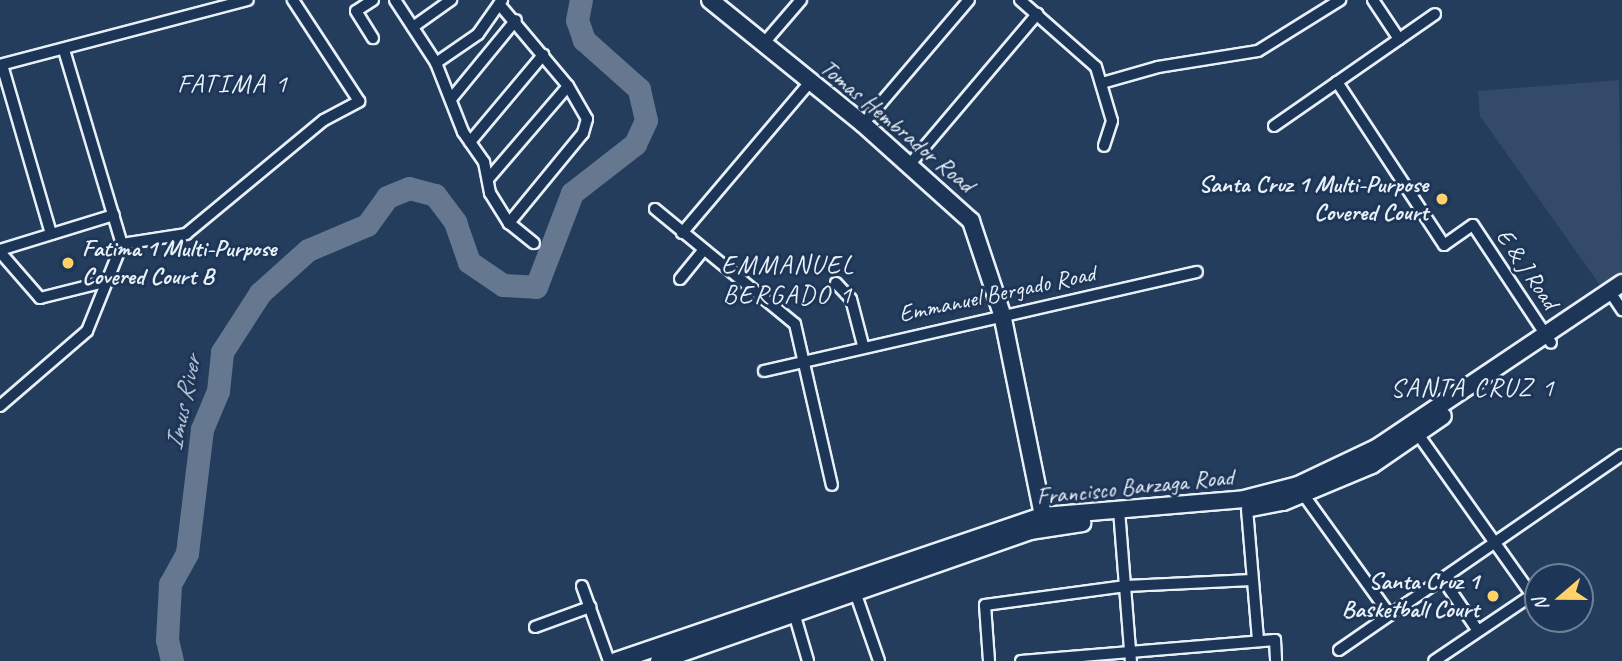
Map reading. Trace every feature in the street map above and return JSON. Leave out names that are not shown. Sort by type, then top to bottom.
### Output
[{"type":"street","points":[[51,234],[1,65],[248,0]]},
{"type":"street","points":[[122,244],[186,234],[324,120],[359,100],[293,0]]},
{"type":"street","points":[[373,0],[356,11],[373,38]]},
{"type":"street","points":[[395,0],[436,62],[470,142],[489,178],[490,193],[509,223],[534,243]]},
{"type":"street","points":[[412,27],[451,0]]},
{"type":"street","name":"Tomas Hembrador Road","points":[[710,0],[863,124],[971,221],[1002,314],[1044,521]]},
{"type":"street","points":[[764,43],[801,0]]},
{"type":"street","points":[[863,124],[969,0]]},
{"type":"street","points":[[1020,0],[1096,66],[1112,121],[1104,146]]},
{"type":"street","points":[[1102,83],[1158,67],[1258,51],[1340,0]]},
{"type":"street","points":[[1373,0],[1399,40]]},
{"type":"street","points":[[436,62],[478,34],[500,2],[568,86],[587,119],[583,133],[509,223]]},
{"type":"street","points":[[910,164],[1037,14]]},
{"type":"street","points":[[1274,126],[1435,15]]},
{"type":"street","points":[[451,99],[516,20]]},
{"type":"street","points":[[0,407],[87,331],[112,280],[122,244],[64,50]]},
{"type":"street","points":[[470,142],[544,55]]},
{"type":"street","points":[[682,233],[811,81]]},
{"type":"street","name":"E & J Road","points":[[1337,82],[1444,245],[1473,225],[1548,339]]},
{"type":"street","points":[[489,178],[568,86]]},
{"type":"street","points":[[654,209],[795,324],[806,358],[832,485]]},
{"type":"street","points":[[112,280],[40,298],[0,251],[114,215]]},
{"type":"street","points":[[680,279],[703,251]]},
{"type":"street","name":"Emmanuel Bergado Road","points":[[764,371],[806,358],[1197,272]]},
{"type":"street","points":[[836,282],[851,299],[863,345]]},
{"type":"street","name":"Francisco Barzaga Road","points":[[668,655],[1044,521],[1247,509],[1303,495],[1372,465],[1415,430],[1548,339],[1618,296]]},
{"type":"street","points":[[1415,430],[1532,595],[1434,661]]},
{"type":"street","name":"Francisco Barzaga Road","points":[[1119,515],[1278,491],[1367,454],[1415,430]]},
{"type":"street","points":[[1339,650],[1622,455]]},
{"type":"street","points":[[1303,495],[1390,615]]},
{"type":"street","points":[[1247,509],[1258,641]]},
{"type":"street","points":[[1119,515],[1131,655]]},
{"type":"street","name":"Francisco Barzaga Road","points":[[616,661],[668,655],[855,592],[1044,521]]},
{"type":"street","points":[[1442,579],[1478,631]]},
{"type":"street","points":[[989,661],[985,605],[1126,586],[1252,580]]},
{"type":"street","points":[[582,586],[609,661]]},
{"type":"street","points":[[855,592],[879,661]]},
{"type":"street","points":[[535,627],[590,607]]},
{"type":"street","points":[[794,613],[808,661]]},
{"type":"street","points":[[1021,661],[1131,655],[1275,640],[1276,661]]},
{"type":"shaded area","points":[[1619,80],[1622,273],[1602,288],[1480,116],[1478,91]]},
{"type":"waterway","name":"Imus River","points":[[172,661],[167,640],[170,584],[187,553],[202,429],[218,391],[222,352],[260,293],[308,250],[367,225],[387,197],[409,188],[435,195],[455,222],[469,262],[503,285],[536,287],[572,193],[635,144],[646,120],[639,89],[584,40],[577,20],[581,0]]},
{"type":"place","name":"Santa Cruz 1 Multi-Purpose Covered Court","points":[[1442,199]]},
{"type":"place","name":"Fatima 1 Multi-Purpose Covered Court B","points":[[68,263]]},
{"type":"place","name":"Santa Cruz 1 Basketball Court","points":[[1493,596]]},
{"type":"district","name":"FATIMA 1","points":[[233,84]]},
{"type":"district","name":"EMMANUEL BERGADO 1","points":[[788,280]]},
{"type":"district","name":"SANTA CRUZ 1","points":[[1473,388]]}]
